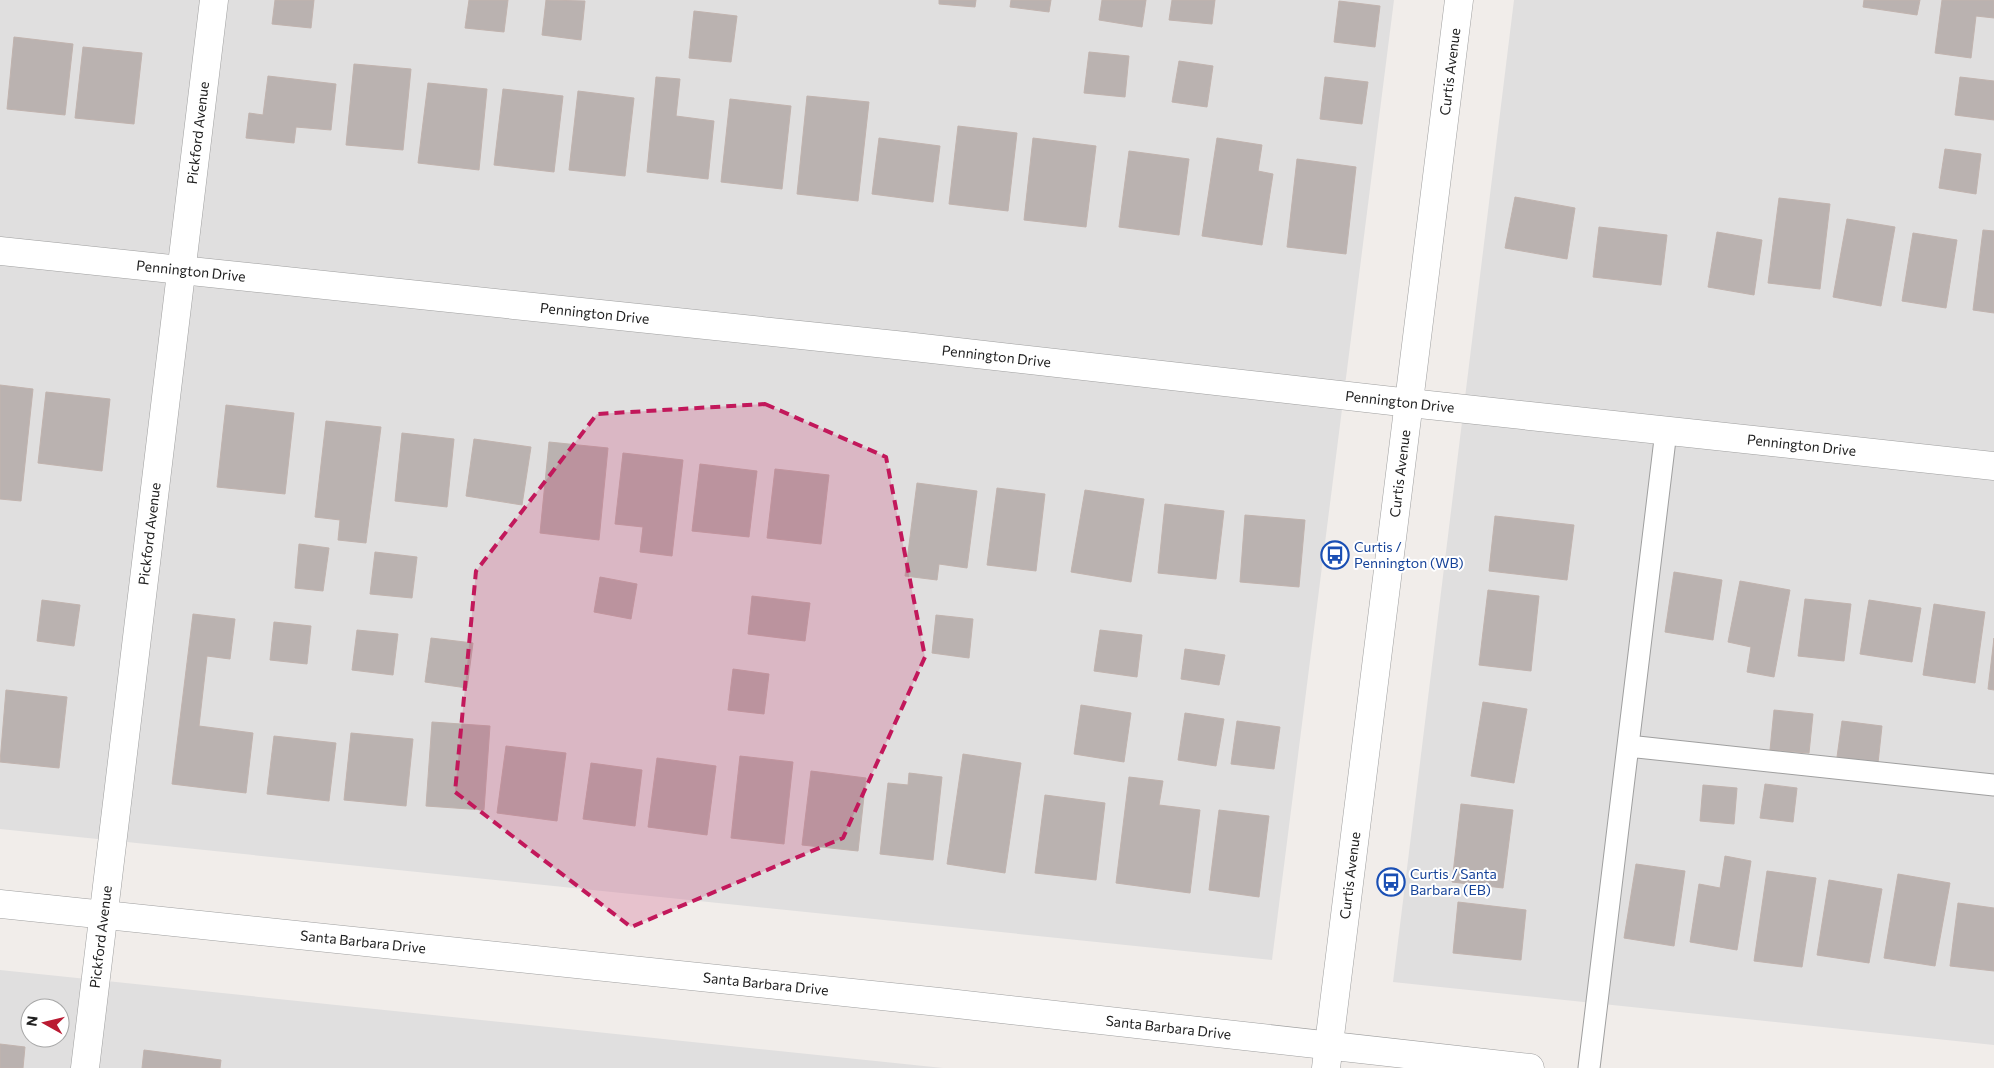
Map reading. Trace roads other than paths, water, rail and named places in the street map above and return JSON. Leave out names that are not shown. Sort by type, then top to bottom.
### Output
[{"type":"street","name":"Pickford Avenue","points":[[85,1068],[214,0]]},
{"type":"street","name":"Curtis Avenue","points":[[1328,1057],[1460,0]]},
{"type":"street","name":"Pennington Drive","points":[[0,251],[905,346],[1410,404],[1994,466]]},
{"type":"street","name":"Santa Barbara Drive","points":[[0,904],[929,1000],[1328,1057],[1530,1068]]},
{"type":"lane","points":[[1589,1068],[1666,431]]},
{"type":"lane","points":[[1628,746],[1994,785]]},
{"type":"place","name":"Curtis / Pennington (WB)","points":[[1335,555]]},
{"type":"place","name":"Curtis / Santa Barbara (EB)","points":[[1391,882]]}]
